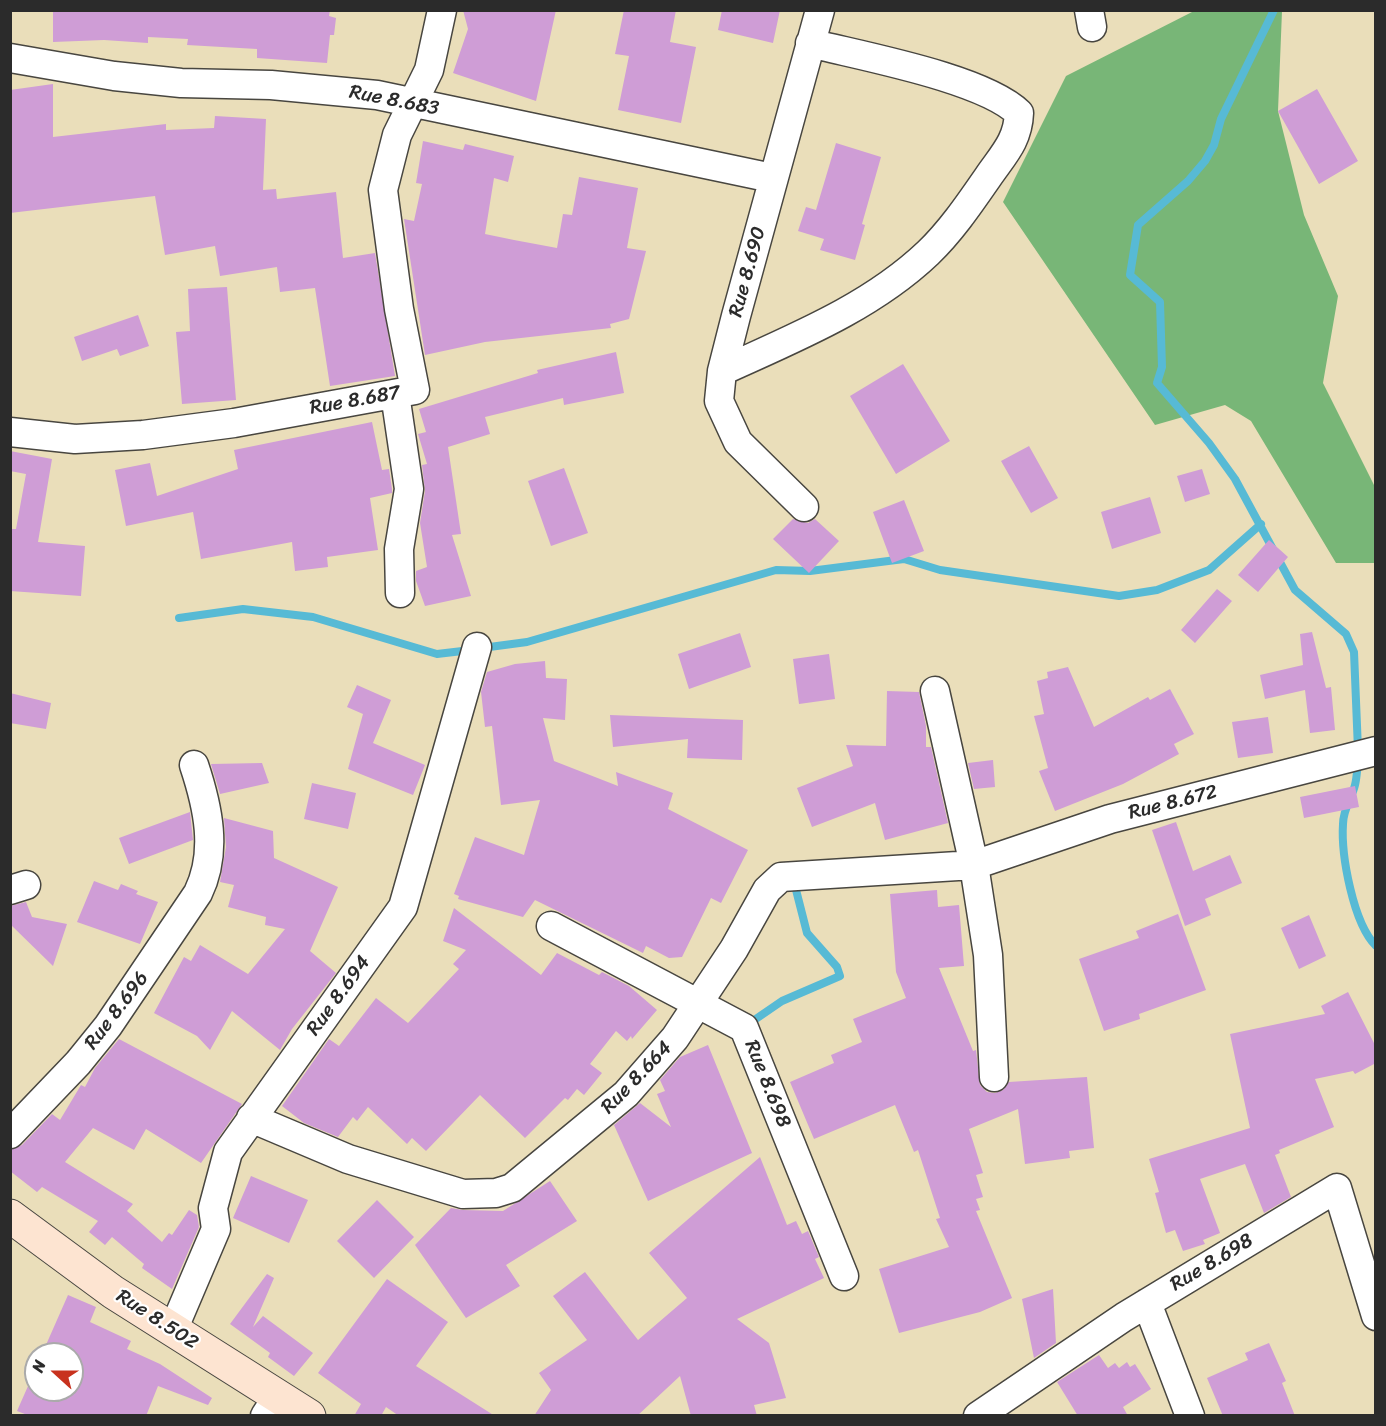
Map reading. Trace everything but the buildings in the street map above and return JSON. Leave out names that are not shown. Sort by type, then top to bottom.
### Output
[{"type":"main road","name":"Rue 8.502","points":[[10,1216],[113,1292],[172,1330],[272,1406],[309,1416]]},
{"type":"street","name":"Rue 8.687","points":[[10,432],[75,439],[143,435],[234,423],[415,390],[399,309],[383,190],[391,152],[429,70],[442,10]]},
{"type":"street","name":"Rue 8.690","points":[[804,507],[738,442],[719,401],[722,371],[772,177],[820,10]]},
{"type":"street","points":[[722,371],[820,326],[879,291],[928,252],[966,209],[1013,143],[1019,128],[1019,113],[994,95],[934,75],[810,43]]},
{"type":"street","name":"Rue 8.683","points":[[10,58],[114,76],[334,90],[377,95],[772,177]]},
{"type":"street","points":[[395,394],[409,489],[399,549],[400,593]]},
{"type":"street","name":"Rue 8.694","points":[[172,1330],[216,1229],[213,1208],[228,1152],[403,907],[477,647]]},
{"type":"street","points":[[935,691],[974,865],[988,955],[994,1077]]},
{"type":"street","name":"Rue 8.672","points":[[974,865],[1110,819],[1376,751]]},
{"type":"street","name":"Rue 8.696","points":[[10,1134],[78,1063],[108,1026],[177,928],[207,875],[209,827],[205,797],[194,765]]},
{"type":"street","name":"Rue 8.664","points":[[251,1118],[348,1159],[463,1194],[496,1192],[512,1188],[626,1094],[675,1038],[734,949],[766,890],[781,878],[974,865]]},
{"type":"street","name":"Rue 8.698","points":[[551,926],[744,1028],[844,1276]]},
{"type":"street","name":"Rue 8.698","points":[[978,1416],[1147,1303],[1337,1188],[1376,1316]]},
{"type":"street","points":[[1147,1303],[1190,1416]]},
{"type":"green space","points":[[1194,11],[1282,11],[1278,111],[1304,215],[1338,296],[1323,383],[1375,487],[1375,563],[1336,563],[1251,421],[1225,405],[1155,425],[1003,202],[1066,76]]},
{"type":"waterway","points":[[1274,10],[1221,119],[1214,145],[1205,161],[1188,181],[1138,225],[1130,275],[1160,302],[1162,367],[1157,383],[1209,443],[1235,479],[1295,590],[1346,634],[1354,652],[1358,750]]},
{"type":"waterway","points":[[482,648],[527,642],[776,570],[810,571],[904,559],[940,570],[1119,596],[1157,590],[1209,570],[1261,524]]},
{"type":"waterway","points":[[179,618],[243,609],[313,617],[437,654],[471,650]]},
{"type":"waterway","points":[[1358,762],[1355,785],[1343,819],[1344,853],[1355,905],[1361,922],[1376,946]]},
{"type":"waterway","points":[[747,1025],[782,1001],[840,976],[837,967],[807,933],[794,882]]}]
